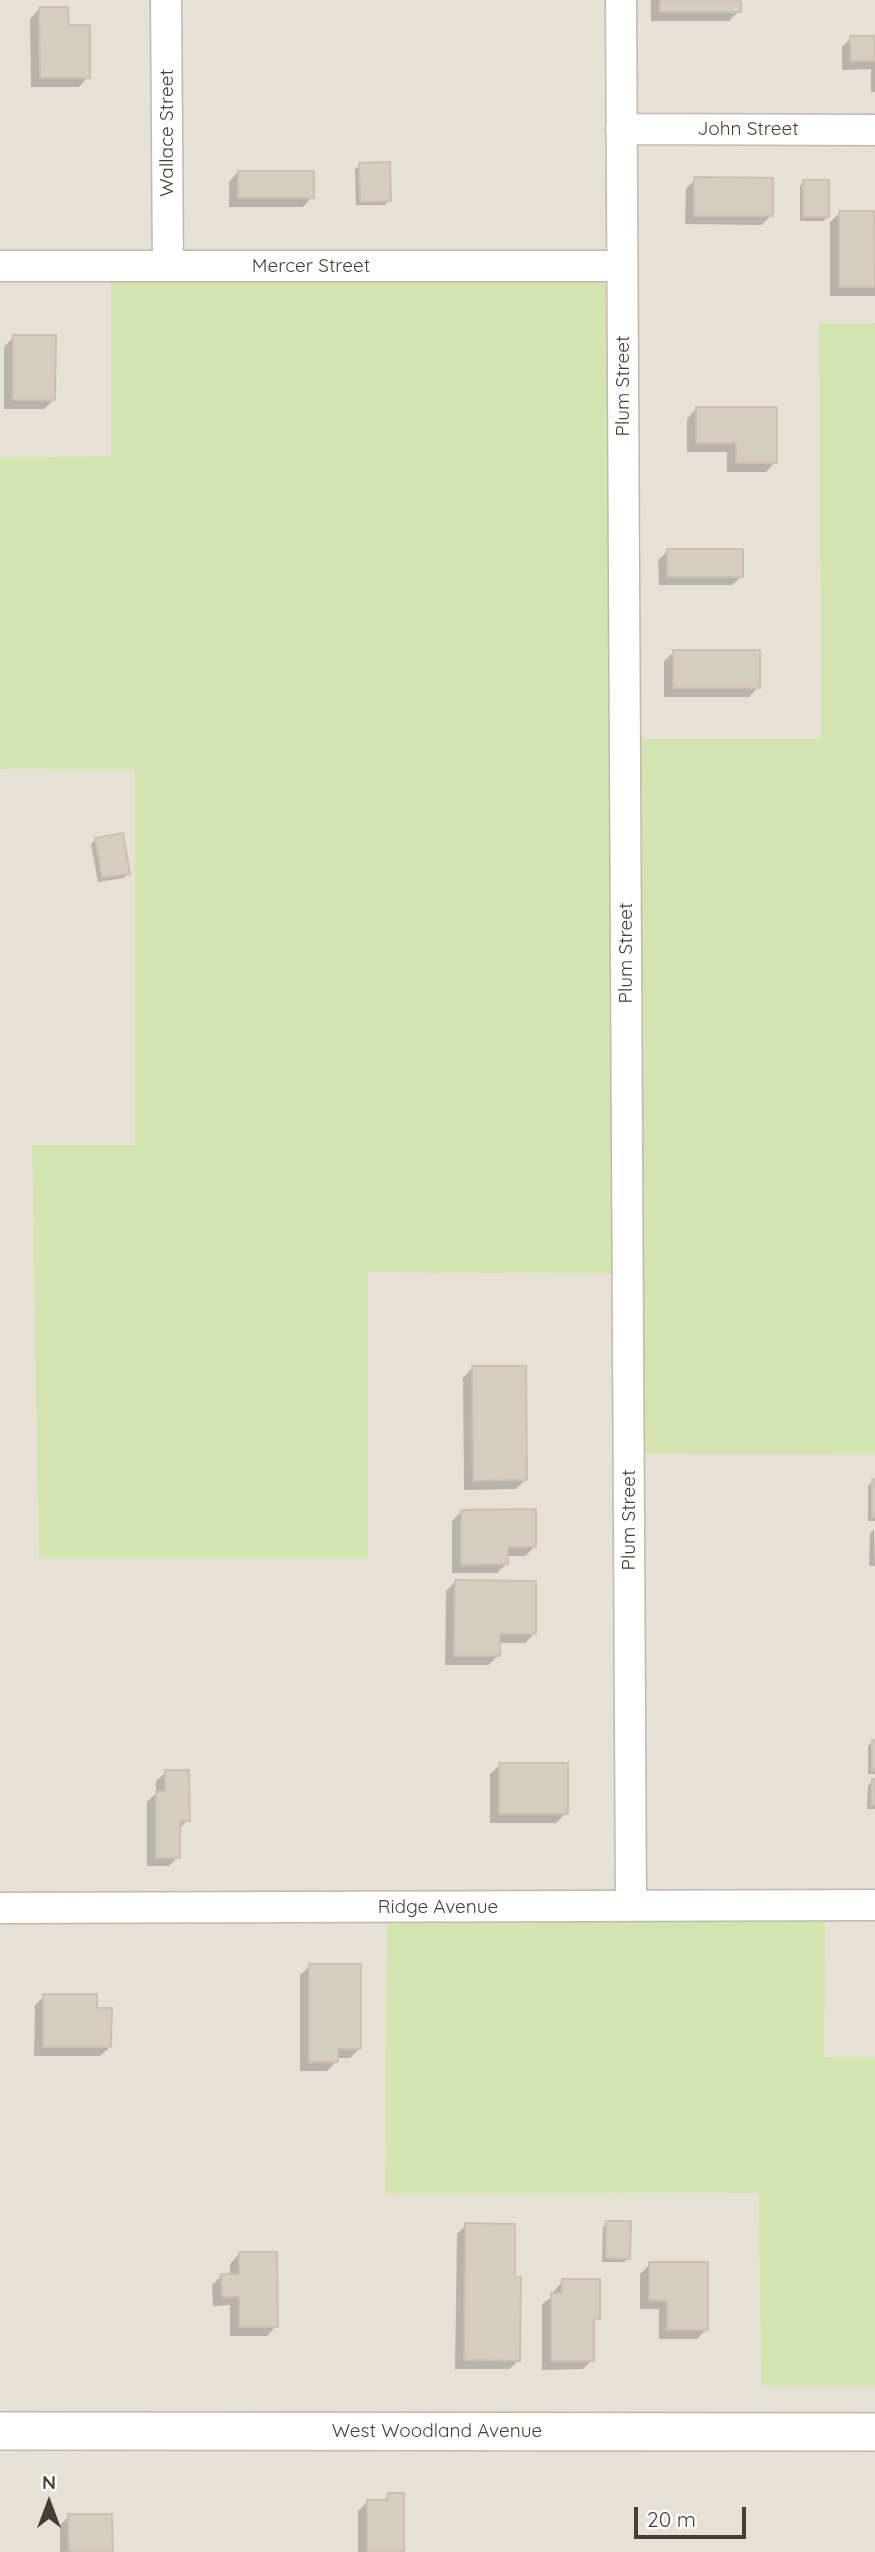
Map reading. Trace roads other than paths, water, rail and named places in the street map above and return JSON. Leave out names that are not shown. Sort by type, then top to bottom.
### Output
[{"type":"street","name":"Wallace Street","points":[[166,0],[168,266]]},
{"type":"street","name":"Plum Street","points":[[621,0],[631,1906]]},
{"type":"street","name":"John Street","points":[[621,129],[875,130]]},
{"type":"street","name":"Mercer Street","points":[[0,266],[622,266]]},
{"type":"street","name":"Ridge Avenue","points":[[0,1908],[875,1905]]},
{"type":"street","name":"West Woodland Avenue","points":[[0,2431],[875,2432]]}]
